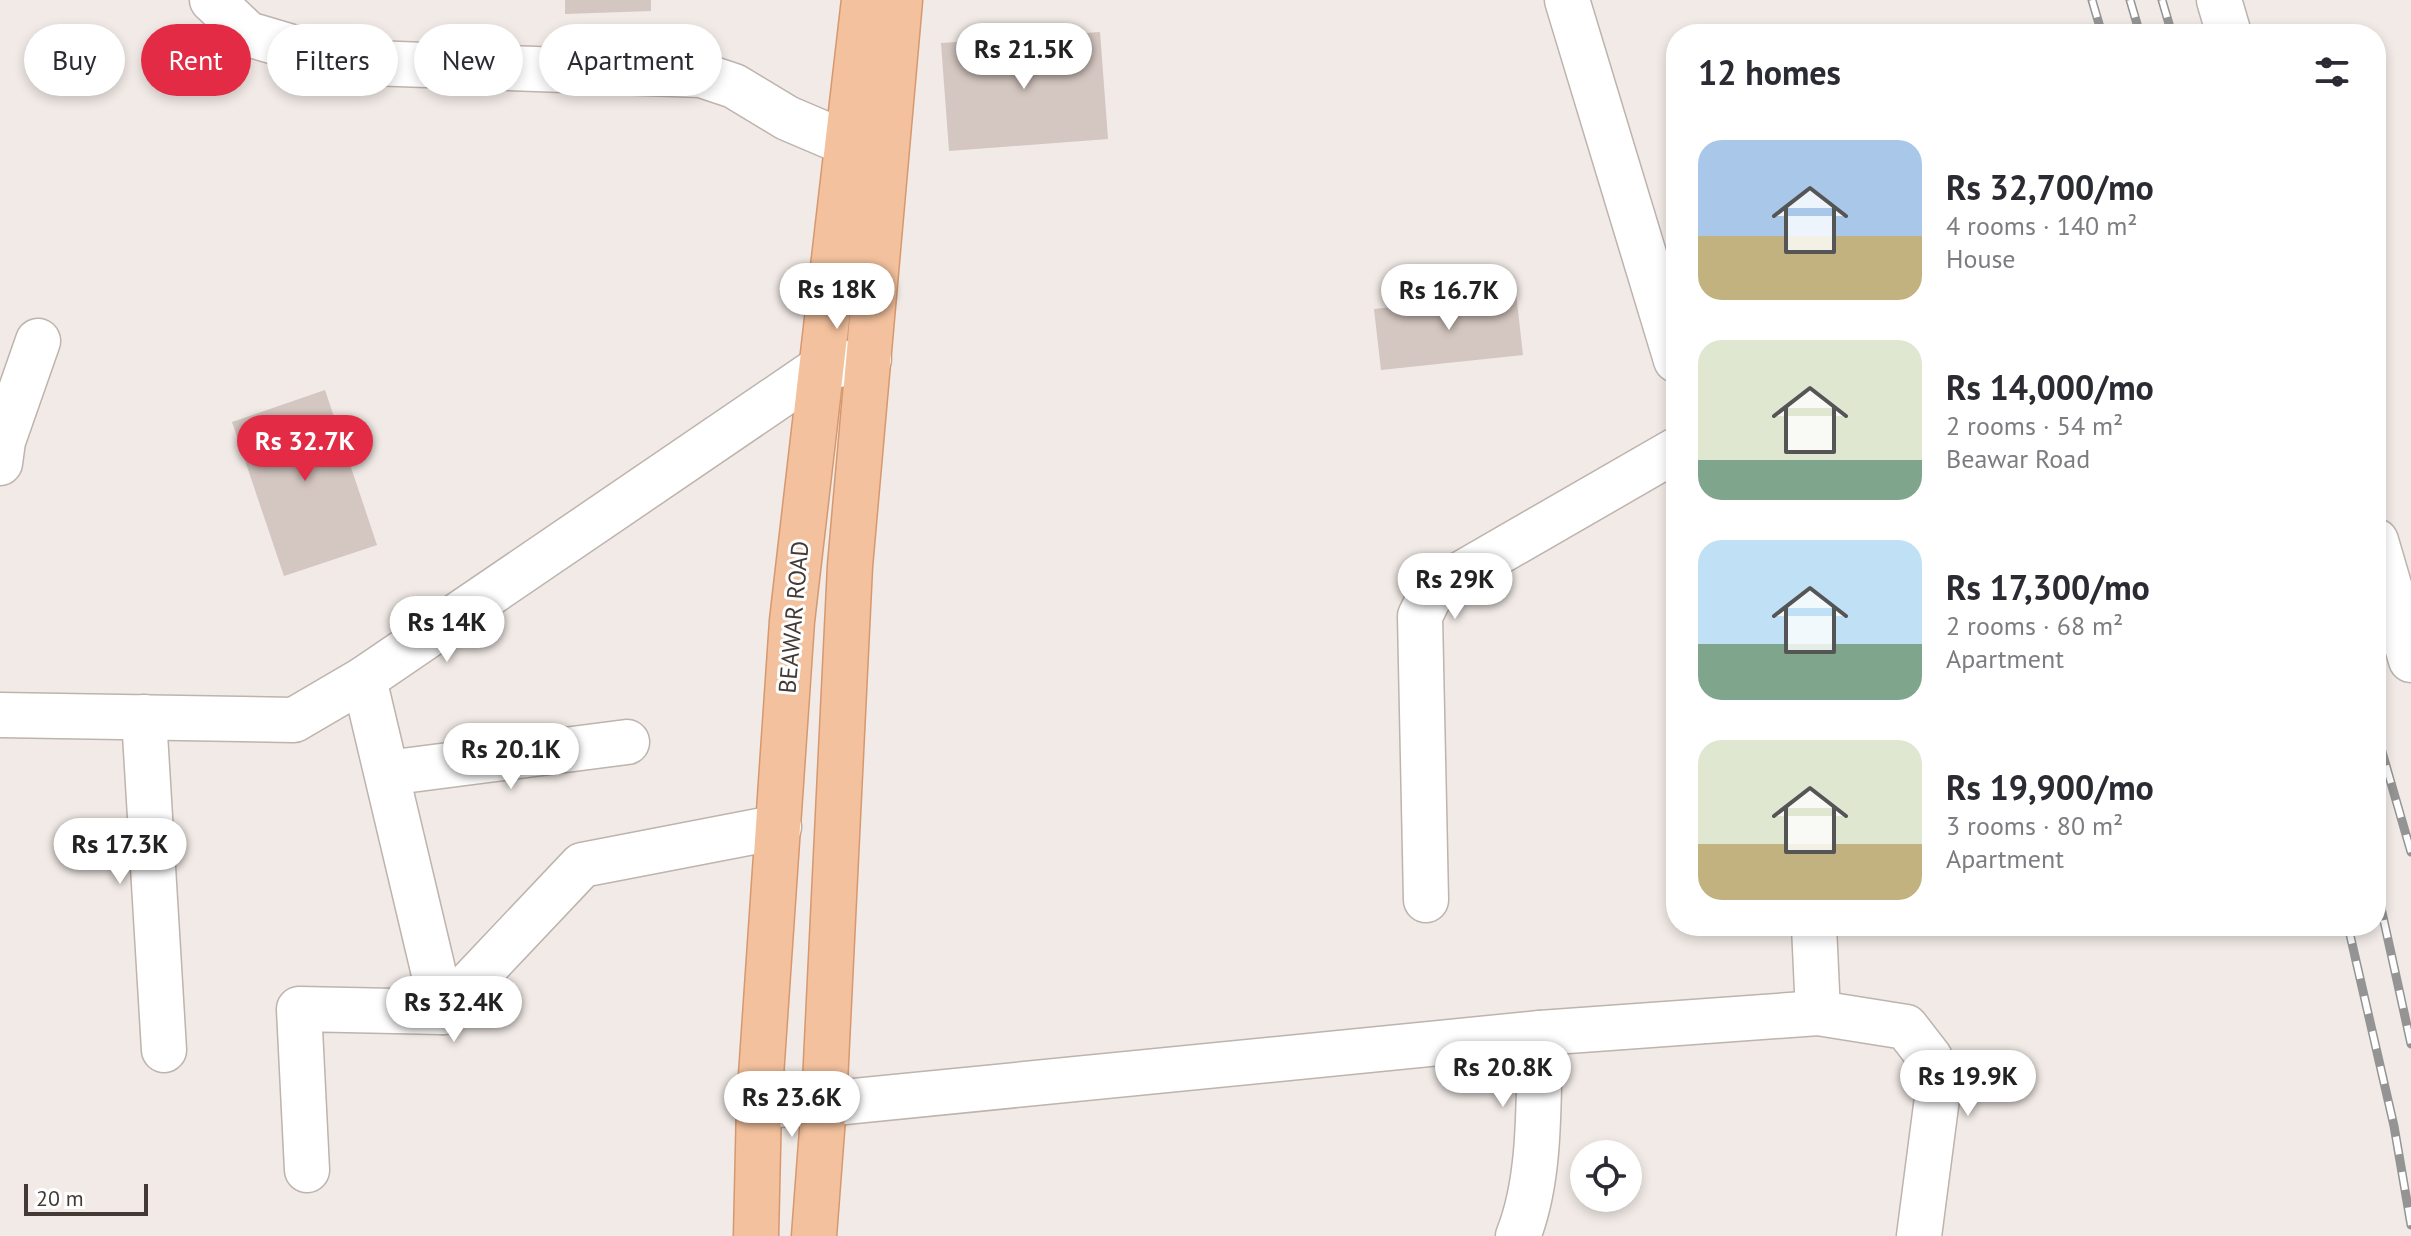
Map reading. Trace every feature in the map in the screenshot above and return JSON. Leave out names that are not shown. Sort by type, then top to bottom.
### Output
[{"type":"main road","name":"BEAWAR ROAD","points":[[756,1236],[759,1105],[791,634],[819,369],[867,152],[888,3]]},
{"type":"main road","name":"BEAWAR ROAD","points":[[814,1236],[824,1104],[845,638],[869,359],[867,152]]},
{"type":"street","points":[[212,0],[248,34],[343,62],[701,75],[734,86],[787,118],[867,152]]},
{"type":"street","points":[[1567,0],[1666,327]]},
{"type":"street","points":[[2219,0],[2226,24]]},
{"type":"street","points":[[0,463],[3,441],[38,341]]},
{"type":"street","points":[[0,715],[294,720],[364,679],[819,369],[869,359]]},
{"type":"street","points":[[1426,900],[1420,616],[1433,590],[1666,456]]},
{"type":"street","points":[[2386,575],[2411,660]]},
{"type":"street","points":[[364,679],[443,1012]]},
{"type":"street","points":[[144,717],[164,1050]]},
{"type":"street","points":[[387,773],[627,742]]},
{"type":"street","points":[[307,1170],[299,1009],[443,1012],[582,865],[779,827]]},
{"type":"street","points":[[1814,936],[1818,1013]]},
{"type":"street","points":[[759,1105],[824,1104],[1540,1033],[1818,1013],[1906,1027],[1930,1058],[1937,1098],[1919,1236]]},
{"type":"street","points":[[1518,1236],[1529,1191],[1536,1135],[1540,1033]]},
{"type":"building","points":[[565,0],[651,0],[651,11],[565,14]]},
{"type":"building","points":[[1100,32],[1108,139],[949,151],[941,43]]},
{"type":"building","points":[[1516,293],[1523,355],[1381,370],[1374,309]]},
{"type":"building","points":[[325,390],[377,545],[284,576],[232,422]]},
{"type":"railway","points":[[2092,0],[2099,24]]},
{"type":"railway","points":[[2130,0],[2137,24]]},
{"type":"railway","points":[[2162,0],[2169,24]]},
{"type":"railway","points":[[2386,766],[2411,852]]},
{"type":"railway","points":[[2386,930],[2411,1044]]},
{"type":"railway","points":[[2350,936],[2394,1126],[2411,1225]]}]
